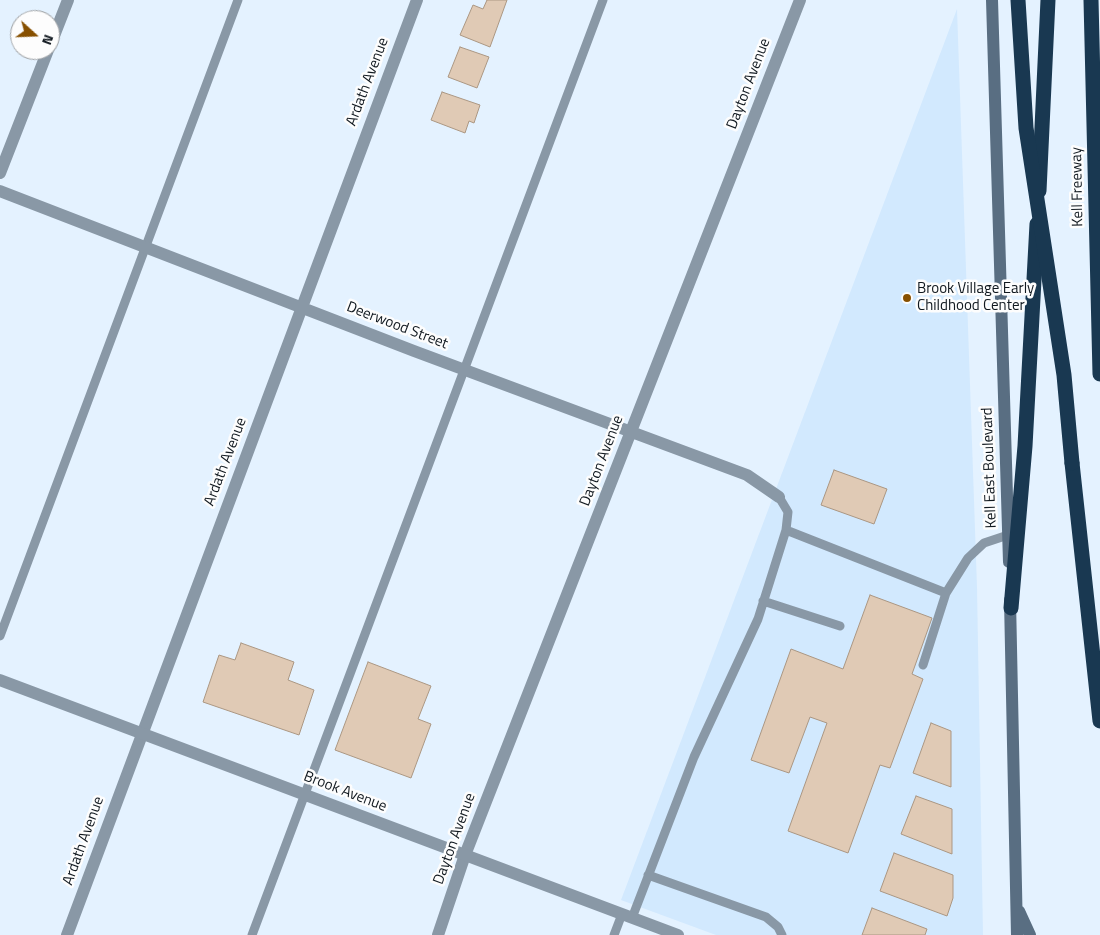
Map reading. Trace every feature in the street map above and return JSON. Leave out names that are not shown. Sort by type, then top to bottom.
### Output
[{"type":"highway","points":[[1018,0],[1026,128],[1064,375],[1100,721]]},
{"type":"highway","points":[[1011,608],[1025,446],[1048,0]]},
{"type":"highway","name":"Kell Freeway","points":[[1091,0],[1100,374]]},
{"type":"main road","name":"Kell East Boulevard","points":[[992,0],[1011,608],[1018,906],[1017,935]]},
{"type":"main road","points":[[1018,906],[1030,935]]},
{"type":"street","points":[[60,20],[68,0]]},
{"type":"street","name":"Ardath Avenue","points":[[67,935],[416,0]]},
{"type":"street","name":"Dayton Avenue","points":[[438,935],[465,855],[800,0]]},
{"type":"street","points":[[0,173],[44,60]]},
{"type":"street","name":"Deerwood Street","points":[[0,191],[747,475],[779,497]]},
{"type":"street","name":"Brook Avenue","points":[[0,680],[678,935]]},
{"type":"lane","points":[[0,636],[238,0]]},
{"type":"lane","points":[[252,935],[603,0]]},
{"type":"lane","points":[[614,935],[627,916],[648,875],[694,756],[758,619],[786,530],[788,512],[779,497]]},
{"type":"lane","points":[[786,530],[946,593]]},
{"type":"lane","points":[[923,665],[946,593],[968,558],[984,543],[1008,535]]},
{"type":"lane","points":[[764,601],[840,626]]},
{"type":"lane","points":[[648,875],[766,917],[778,927],[782,935]]},
{"type":"shaded area","name":"Brook Village Early Childhood Center","points":[[957,9],[977,587],[983,935],[716,935],[621,900]]},
{"type":"building","points":[[487,0],[507,0],[490,47],[460,35],[473,5],[483,9]]},
{"type":"building","points":[[460,47],[489,57],[477,88],[448,77]]},
{"type":"building","points":[[442,92],[480,105],[474,123],[469,121],[465,133],[431,120]]},
{"type":"building","points":[[834,470],[887,489],[874,524],[821,505]]},
{"type":"building","points":[[870,595],[932,618],[912,674],[923,679],[890,768],[880,765],[848,853],[788,831],[827,723],[810,717],[789,773],[751,760],[791,649],[843,669]]},
{"type":"building","points":[[241,643],[294,662],[288,680],[314,690],[299,735],[203,702],[219,655],[235,660]]},
{"type":"building","points":[[368,662],[431,686],[418,719],[431,724],[411,778],[335,750]]},
{"type":"building","points":[[931,723],[951,731],[951,787],[913,773]]},
{"type":"building","points":[[916,796],[952,809],[952,854],[901,834]]},
{"type":"building","points":[[894,853],[953,875],[953,898],[947,916],[880,891]]},
{"type":"building","points":[[872,908],[927,929],[925,935],[862,935]]},
{"type":"place","name":"Brook Village Early Childhood Center","points":[[907,298]]}]
